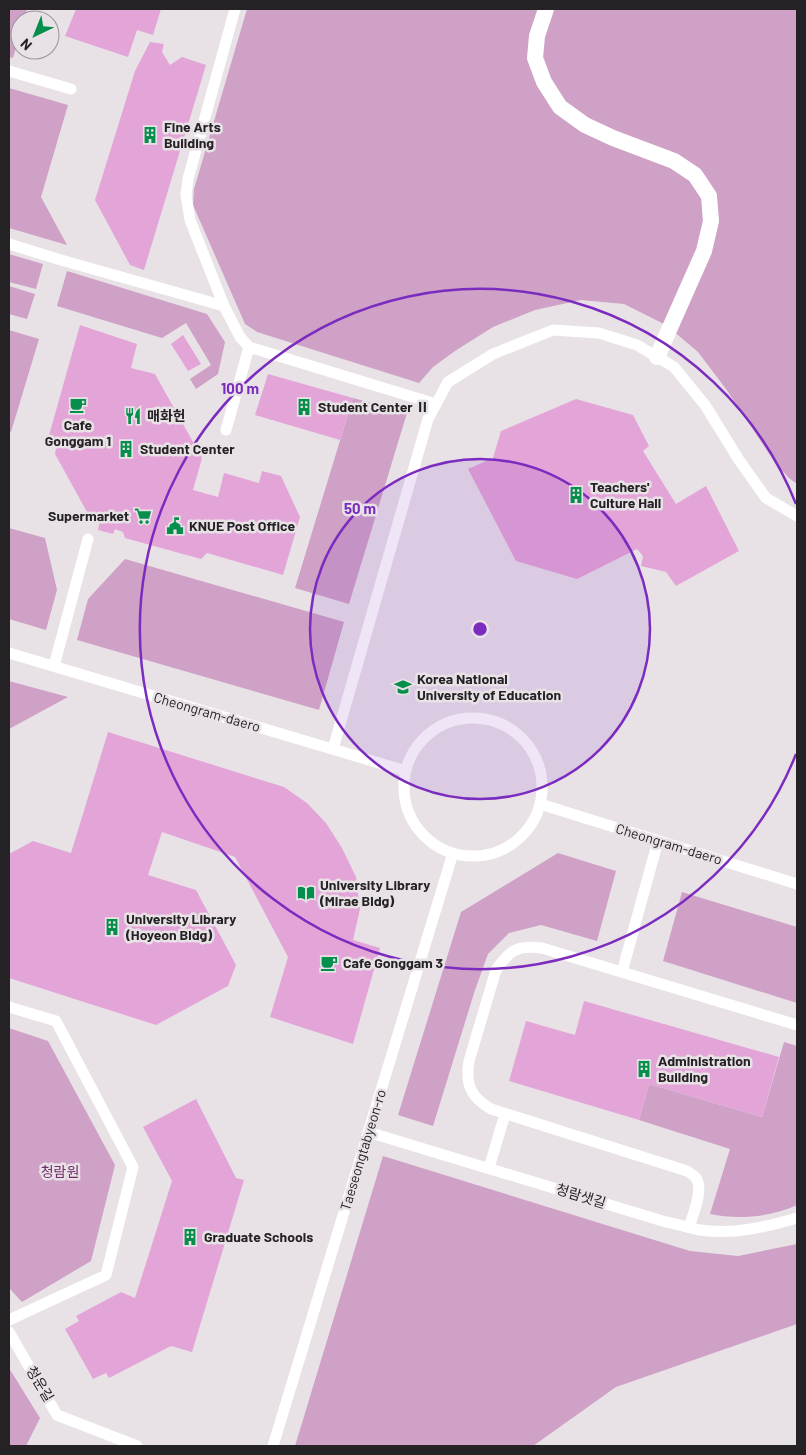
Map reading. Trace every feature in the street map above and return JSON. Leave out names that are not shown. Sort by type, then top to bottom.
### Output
[{"type":"street","points":[[546,9],[537,36],[535,58],[544,82],[560,107],[585,125],[599,132],[674,161],[695,175],[709,196],[711,221],[704,251],[657,356]]},
{"type":"lane","points":[[235,9],[188,179],[186,195],[190,220],[224,306],[240,337],[250,347],[436,404]]},
{"type":"lane","points":[[9,71],[71,89]]},
{"type":"lane","points":[[9,244],[224,306]]},
{"type":"lane","points":[[334,749],[428,419],[448,382],[493,354],[553,330],[599,333],[637,345],[674,368],[705,404],[739,460],[766,498],[797,516]]},
{"type":"lane","points":[[226,430],[250,347]]},
{"type":"lane","points":[[54,666],[88,539]]},
{"type":"lane","name":"Cheongram-daero","points":[[9,653],[406,771]]},
{"type":"lane","points":[[481,718],[507,726],[528,744],[541,768],[543,796],[540,804],[534,822],[517,842],[492,855],[465,857],[439,849],[418,831],[406,806],[403,779],[412,753],[429,732],[454,720],[481,718]]},
{"type":"lane","name":"Cheongram-daero","points":[[540,804],[797,884]]},
{"type":"lane","points":[[622,972],[658,841]]},
{"type":"lane","name":"Taeseongtabyeon-ro","points":[[273,1446],[453,854]]},
{"type":"lane","points":[[689,1227],[699,1192],[699,1183],[695,1176],[687,1171],[505,1114],[482,1104],[475,1097],[469,1087],[467,1075],[496,970],[505,957],[517,949],[528,946],[558,952],[797,1025]]},
{"type":"lane","points":[[9,1007],[56,1021],[133,1167],[106,1276],[9,1320]]},
{"type":"lane","points":[[489,1168],[505,1114]]},
{"type":"lane","name":"청람샛길","points":[[368,1132],[666,1222],[701,1230],[736,1231],[771,1226],[797,1218]]},
{"type":"lane","name":"청운길","points":[[9,1332],[57,1415],[137,1446]]},
{"type":"green space","points":[[9,9],[27,9],[10,10],[9,57]]},
{"type":"green space","points":[[247,9],[797,9],[797,484],[776,464],[726,389],[698,352],[666,325],[624,304],[581,300],[535,310],[493,327],[433,367],[419,383],[257,332],[245,324],[193,205],[194,189]]},
{"type":"green space","points":[[9,88],[68,105],[41,197],[67,245],[9,228]]},
{"type":"green space","points":[[9,254],[43,264],[36,289],[9,282]]},
{"type":"green space","points":[[67,271],[207,314],[225,342],[218,374],[196,389],[190,379],[211,365],[186,323],[162,338],[57,306]]},
{"type":"green space","points":[[9,286],[35,294],[27,319],[9,314]]},
{"type":"green space","points":[[9,330],[39,339],[11,432],[9,431]]},
{"type":"green space","points":[[353,398],[407,413],[349,604],[295,588]]},
{"type":"green space","points":[[9,528],[45,538],[57,590],[46,630],[9,619]]},
{"type":"green space","points":[[125,559],[344,622],[319,710],[77,640],[88,599]]},
{"type":"green space","points":[[9,681],[68,697],[9,729]]},
{"type":"green space","points":[[558,853],[616,871],[597,941],[541,925],[509,933],[488,954],[433,1126],[398,1115],[461,912]]},
{"type":"green space","points":[[682,892],[797,927],[797,1003],[663,961]]},
{"type":"green space","name":"청람원","points":[[9,1028],[48,1041],[115,1165],[91,1261],[22,1302],[9,1288]]},
{"type":"green space","points":[[784,1042],[797,1046],[797,1205],[765,1215],[732,1217],[710,1214],[730,1149],[639,1120],[649,1084],[762,1117]]},
{"type":"green space","points":[[383,1156],[690,1251],[738,1256],[797,1244],[797,1324],[616,1387],[533,1446],[295,1446]]},
{"type":"green space","points":[[9,1368],[40,1418],[26,1446],[9,1446]]},
{"type":"building","points":[[76,9],[161,9],[153,35],[137,30],[128,57],[65,36]]},
{"type":"building","name":"Fine Arts Building","points":[[150,42],[164,44],[162,52],[170,65],[182,57],[206,65],[144,270],[130,265],[95,200],[135,71]]},
{"type":"building","name":"Student Center","points":[[80,325],[137,344],[131,368],[155,374],[202,458],[193,490],[218,497],[224,473],[259,483],[262,471],[281,476],[300,517],[283,575],[207,553],[201,559],[125,538],[123,532],[115,529],[113,534],[98,530],[101,515],[87,512],[55,454],[57,443],[48,439]]},
{"type":"building","points":[[183,335],[201,364],[188,371],[171,344]]},
{"type":"building","name":"Student Center Ⅱ","points":[[268,374],[353,398],[340,440],[255,415]]},
{"type":"building","name":"Teachers' Culture Hall","points":[[576,399],[633,415],[649,446],[643,451],[676,504],[706,486],[739,551],[676,586],[666,572],[641,566],[643,556],[637,549],[577,579],[516,561],[468,469],[493,458],[501,431]]},
{"type":"building","points":[[108,732],[284,787],[307,803],[326,823],[342,848],[356,877],[360,909],[353,940],[380,948],[353,1044],[270,1017],[288,957],[235,857],[162,832],[148,875],[196,890],[236,965],[228,986],[156,1025],[9,978],[9,854],[33,841],[71,853]]},
{"type":"building","name":"Administration Building","points":[[584,1001],[779,1057],[762,1117],[649,1084],[639,1120],[509,1081],[526,1021],[575,1035]]},
{"type":"building","name":"Graduate Schools","points":[[196,1099],[236,1178],[244,1180],[192,1352],[171,1346],[109,1378],[106,1373],[93,1379],[65,1329],[79,1321],[76,1316],[121,1292],[135,1298],[172,1181],[143,1127]]},
{"type":"place","name":"Fine Arts Building","points":[[150,135]]},
{"type":"place","name":"Cafe Gonggam 1","points":[[78,405]]},
{"type":"place","name":"Student Center Ⅱ","points":[[304,407]]},
{"type":"place","name":"매화헌","points":[[133,416]]},
{"type":"place","name":"Student Center","points":[[126,449]]},
{"type":"place","name":"Teachers' Culture Hall","points":[[576,495]]},
{"type":"place","name":"Supermarket","points":[[143,516]]},
{"type":"place","name":"KNUE Post Office","points":[[175,526]]},
{"type":"place","name":"Korea National University of Education","points":[[403,687]]},
{"type":"place","name":"University Library (Mirae Bldg)","points":[[306,893]]},
{"type":"place","name":"University Library (Hoyeon Bldg)","points":[[112,927]]},
{"type":"place","name":"Cafe Gonggam 3","points":[[329,963]]},
{"type":"place","name":"Administration Building","points":[[644,1069]]},
{"type":"place","name":"Graduate Schools","points":[[190,1237]]}]
